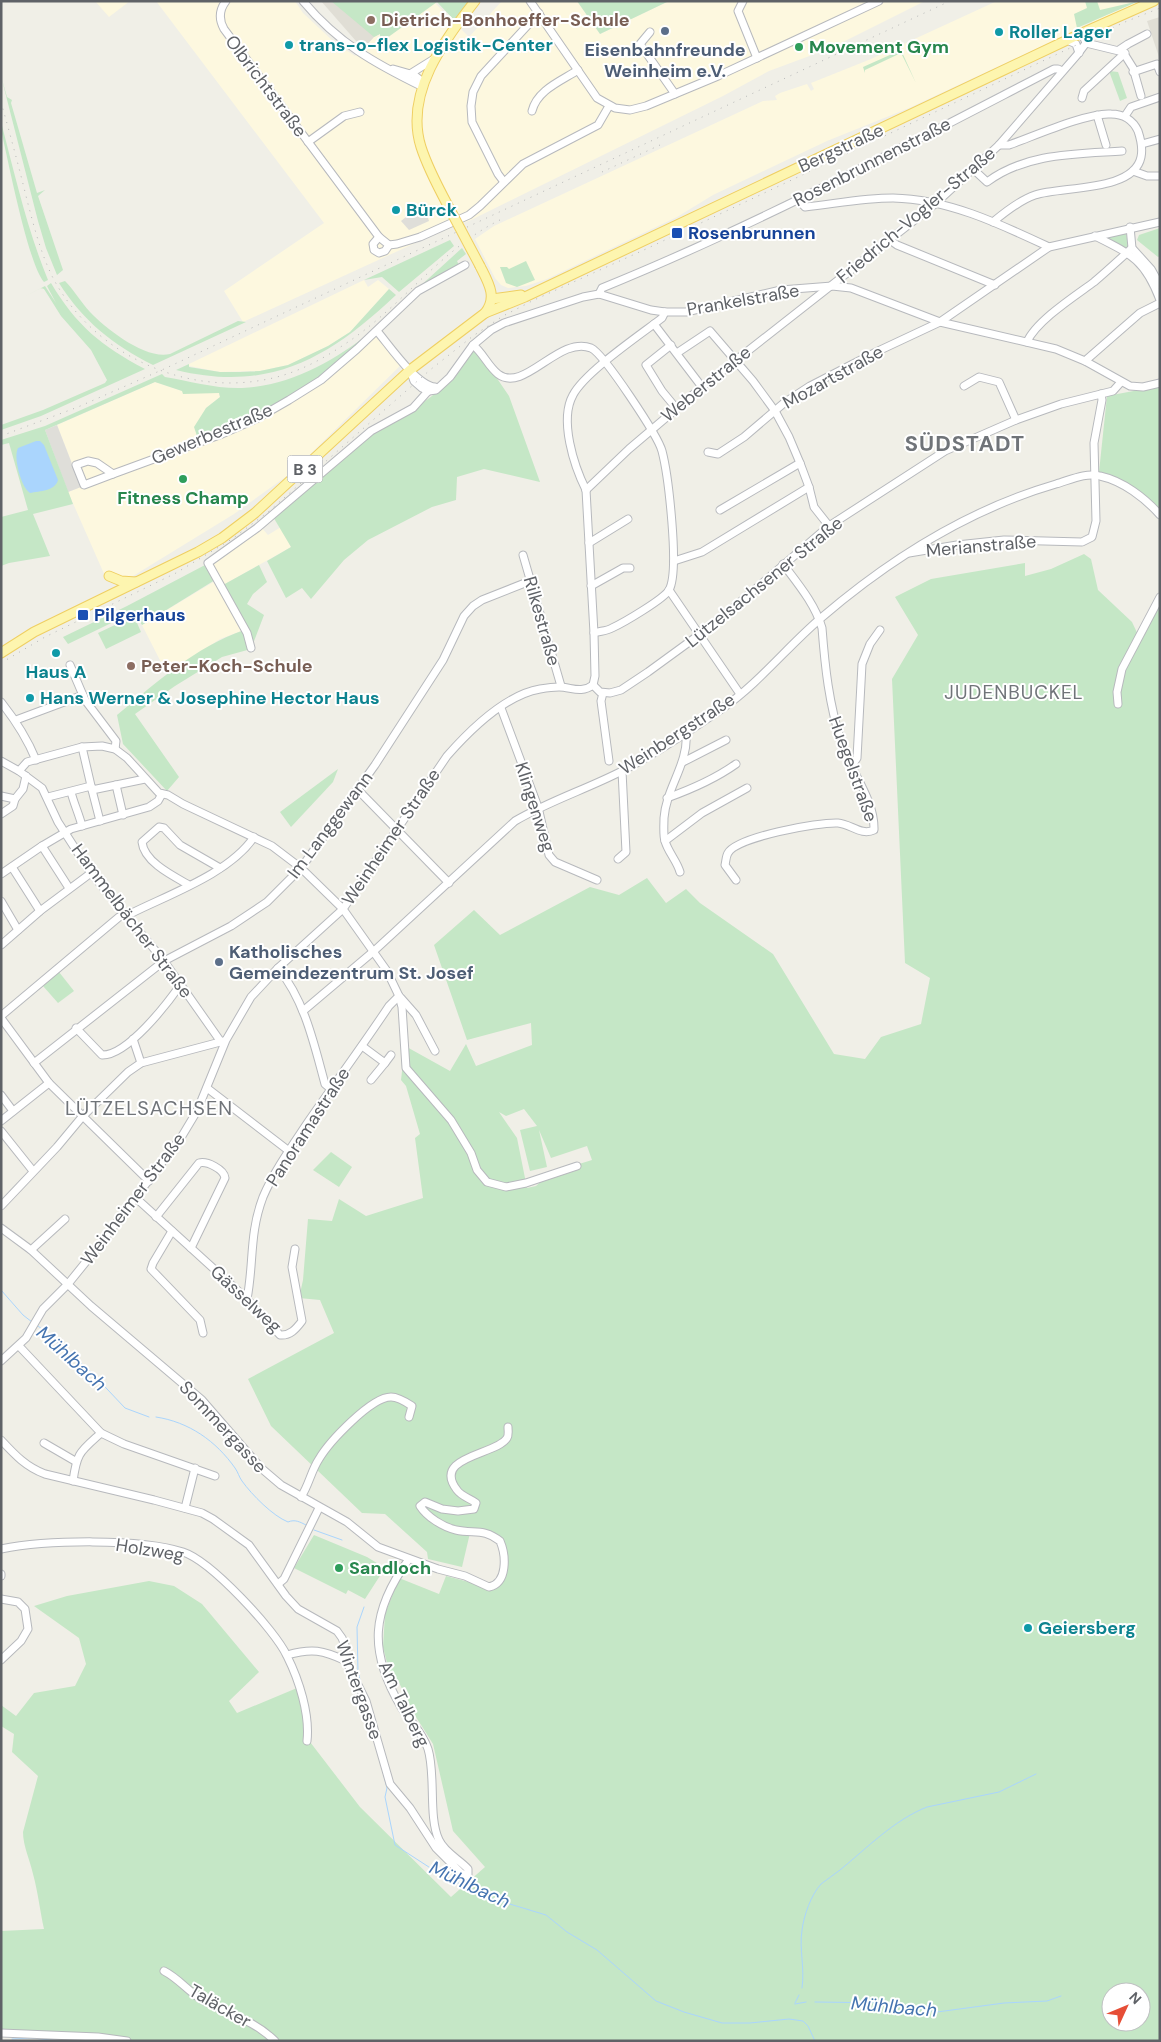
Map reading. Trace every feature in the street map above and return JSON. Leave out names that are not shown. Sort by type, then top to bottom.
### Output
[{"type":"main road","points":[[475,1],[434,59],[424,85],[418,109],[420,146],[430,172],[490,286],[492,299],[510,300]]},
{"type":"main road","name":"Bergstraße","points":[[486,313],[510,300],[528,295],[1067,40],[1154,1]]},
{"type":"main road","points":[[490,286],[510,300]]},
{"type":"main road","name":"B 3","points":[[1,653],[34,632],[198,552],[238,526],[292,480],[410,370],[486,313],[492,299]]},
{"type":"main road","points":[[110,576],[121,581],[139,582]]},
{"type":"street","name":"Olbrichtstraße","points":[[226,1],[220,16],[224,29],[379,237],[389,245]]},
{"type":"street","points":[[303,1],[319,21],[361,55],[424,85]]},
{"type":"street","points":[[530,1],[597,98],[609,106],[623,109],[637,109],[675,94],[879,1]]},
{"type":"street","points":[[743,1],[738,11],[757,58]]},
{"type":"street","points":[[504,182],[498,174],[472,122],[471,106],[473,92],[481,76],[539,13]]},
{"type":"street","points":[[650,32],[640,44],[675,94]]},
{"type":"street","points":[[1082,33],[1086,43],[1122,52],[1133,72],[1142,96]]},
{"type":"street","points":[[1082,98],[1084,91],[1128,44],[1147,34]]},
{"type":"street","points":[[1067,40],[1076,44],[1079,53]]},
{"type":"street","name":"Friedrich-Vogler-Straße","points":[[832,286],[935,204],[999,145],[1086,43]]},
{"type":"street","points":[[410,74],[434,59]]},
{"type":"street","points":[[1133,72],[1157,64],[1160,72]]},
{"type":"street","points":[[381,65],[418,77],[424,85]]},
{"type":"street","name":"Rosenbrunnenstraße","points":[[599,294],[602,288],[659,265],[798,200],[1054,69],[1058,68],[1062,72]]},
{"type":"street","points":[[532,111],[538,98],[548,89],[578,70]]},
{"type":"street","points":[[1124,116],[1131,107],[1160,97]]},
{"type":"street","name":"Olbrichtstraße","points":[[379,237],[373,244],[374,250],[379,254],[389,245],[420,237],[468,214],[480,206],[523,164],[598,125],[609,106]]},
{"type":"street","name":"Olbrichtstraße","points":[[308,142],[344,116],[360,112]]},
{"type":"street","points":[[993,222],[1034,195],[1118,180],[1133,171],[1141,158],[1142,144],[1133,123],[1124,116],[1110,114],[1097,115],[1009,145],[999,145]]},
{"type":"street","points":[[1097,115],[1106,145]]},
{"type":"street","points":[[1142,144],[1160,139]]},
{"type":"street","points":[[972,168],[987,182],[1009,169],[1036,158],[1122,150]]},
{"type":"street","points":[[1133,171],[1147,176],[1160,176]]},
{"type":"street","points":[[798,200],[805,207],[868,199],[894,198],[935,204],[993,222],[1049,247],[1160,222]]},
{"type":"street","points":[[1027,342],[1030,335],[1055,312],[1129,250],[1130,228]]},
{"type":"street","points":[[1095,236],[1129,250],[1151,269],[1160,286]]},
{"type":"street","points":[[890,240],[897,245],[995,285]]},
{"type":"street","name":"Mozartstraße","points":[[708,452],[718,454],[744,437],[774,411],[810,386],[940,322],[1049,247]]},
{"type":"street","points":[[1085,361],[1140,313],[1160,301],[1147,272],[1129,250]]},
{"type":"street","name":"Gewerbestraße","points":[[113,474],[97,463],[88,460],[76,465],[84,485],[199,443],[256,419],[320,380],[377,331],[418,290],[465,265]]},
{"type":"street","name":"Prankelstraße","points":[[430,389],[441,387],[473,345],[484,335],[504,323],[571,299],[599,294],[641,308],[665,312],[686,312],[781,290],[832,286],[851,288],[966,330],[1056,349],[1085,361],[1121,382]]},
{"type":"street","name":"Weberstraße","points":[[586,490],[676,408],[734,360],[832,286]]},
{"type":"street","points":[[609,760],[601,701],[603,693],[592,686],[595,676],[594,633],[586,490],[567,432],[567,411],[572,395],[582,381],[654,324],[665,312]]},
{"type":"street","points":[[654,324],[677,353],[687,370],[702,387]]},
{"type":"street","points":[[251,648],[247,633],[208,563],[257,528],[371,430],[412,408],[430,389],[410,370],[377,331]]},
{"type":"street","points":[[677,353],[710,331],[753,381],[774,411],[789,437],[800,463],[814,507],[829,526]]},
{"type":"street","points":[[473,345],[498,374],[507,378],[517,378],[565,350],[582,347],[592,348],[620,381],[660,444],[665,468],[674,562],[669,590],[656,602],[611,629],[594,633]]},
{"type":"street","points":[[671,345],[646,365],[662,391],[676,408]]},
{"type":"street","points":[[964,386],[979,377],[1000,382],[1016,420]]},
{"type":"street","points":[[1121,382],[1135,387],[1160,383]]},
{"type":"street","name":"Lützelsachsener Straße","points":[[603,693],[621,690],[698,636],[829,526],[945,451],[1016,420],[1061,404],[1113,391],[1121,382]]},
{"type":"street","points":[[1101,394],[1102,400],[1094,444],[1095,475],[1110,479],[1140,496],[1160,516]]},
{"type":"street","points":[[720,510],[800,463]]},
{"type":"street","name":"Weinbergstraße","points":[[303,1011],[374,951],[515,821],[538,807],[622,771],[686,733],[725,707],[819,619],[868,579],[960,522],[1039,489],[1088,475],[1095,475]]},
{"type":"street","name":"Merianstraße","points":[[904,555],[957,544],[1004,540],[1088,541],[1095,529],[1095,475]]},
{"type":"street","points":[[674,562],[702,552],[809,487]]},
{"type":"street","points":[[589,543],[628,519]]},
{"type":"street","name":"Rilkestraße","points":[[523,554],[561,686]]},
{"type":"street","name":"Huegelstraße","points":[[736,880],[725,865],[728,853],[738,846],[801,826],[838,823],[846,824],[868,833],[874,830],[874,820],[870,807],[841,744],[832,712],[827,688],[819,619],[815,609],[783,564]]},
{"type":"street","points":[[592,586],[624,568],[630,568]]},
{"type":"street","name":"Im Langgewann","points":[[34,1063],[76,1028],[164,961],[231,926],[266,902],[302,868],[408,716],[443,660],[464,616],[473,606],[489,597],[530,581]]},
{"type":"street","points":[[669,590],[698,636],[740,694]]},
{"type":"street","points":[[1118,704],[1119,678],[1122,669],[1160,597]]},
{"type":"street","points":[[851,767],[857,758],[862,664],[870,644],[880,630]]},
{"type":"street","points":[[70,665],[83,695],[116,742],[115,749]]},
{"type":"street","name":"Weinheimer Straße","points":[[1,1361],[18,1346],[34,1325],[43,1309],[68,1284],[182,1136],[197,1111],[224,1041],[251,996],[278,968],[343,909],[446,756],[464,736],[515,698],[537,689],[561,686],[580,690],[592,686]]},
{"type":"street","points":[[16,720],[83,695]]},
{"type":"street","points":[[1,702],[16,720],[27,738],[36,760]]},
{"type":"street","name":"Klingenweg","points":[[501,708],[538,807],[547,851],[552,859],[597,880]]},
{"type":"street","points":[[680,872],[665,841],[664,818],[667,798],[683,762],[686,733]]},
{"type":"street","points":[[683,762],[726,740]]},
{"type":"street","points":[[20,771],[27,762],[82,748],[102,746],[115,749],[127,758],[155,791],[168,795],[272,846],[302,868],[343,909],[374,951],[399,996],[416,1015],[435,1051]]},
{"type":"street","points":[[82,748],[100,821]]},
{"type":"street","name":"Hammelbächer Straße","points":[[1,761],[20,771],[40,786],[48,797],[64,832],[91,873],[164,961],[224,1041]]},
{"type":"street","points":[[667,798],[695,788],[721,775],[736,764]]},
{"type":"street","points":[[618,860],[626,852],[622,771]]},
{"type":"street","points":[[1,814],[13,806],[15,799],[23,789],[26,776]]},
{"type":"street","points":[[48,797],[91,788],[116,786],[145,779]]},
{"type":"street","points":[[116,786],[123,815]]},
{"type":"street","points":[[665,841],[702,813],[747,788]]},
{"type":"street","points":[[358,790],[449,883]]},
{"type":"street","points":[[71,792],[82,826]]},
{"type":"street","points":[[1,874],[64,832],[154,805],[162,794]]},
{"type":"street","points":[[1,796],[15,799]]},
{"type":"street","points":[[188,885],[159,868],[143,848],[142,842],[160,827],[164,828],[180,845],[220,868]]},
{"type":"street","points":[[149,1181],[49,1083],[1,1017],[119,917],[132,913],[220,868],[246,849],[254,837]]},
{"type":"street","points":[[42,846],[69,888]]},
{"type":"street","points":[[12,867],[40,912]]},
{"type":"street","points":[[1,945],[69,888],[91,873]]},
{"type":"street","points":[[1,901],[18,930]]},
{"type":"street","points":[[278,968],[290,983],[303,1011],[325,1084],[331,1089]]},
{"type":"street","points":[[76,1028],[102,1055],[110,1055],[134,1039],[165,1006],[181,984]]},
{"type":"street","points":[[399,996],[404,1022],[406,1068],[451,1120],[471,1153],[477,1170],[487,1182],[506,1187],[526,1183],[577,1166]]},
{"type":"street","name":"Panoramastraße","points":[[247,1299],[254,1229],[263,1198],[289,1151],[331,1089],[399,996]]},
{"type":"street","points":[[134,1039],[141,1063]]},
{"type":"street","points":[[1,1206],[57,1147],[82,1117],[128,1072],[141,1063],[224,1041]]},
{"type":"street","points":[[362,1046],[385,1063]]},
{"type":"street","name":"Panoramastraße","points":[[371,1080],[392,1055]]},
{"type":"street","points":[[1,1121],[49,1083]]},
{"type":"street","points":[[207,1088],[289,1151]]},
{"type":"street","points":[[1,1095],[13,1111]]},
{"type":"street","points":[[1,1131],[33,1171]]},
{"type":"street","points":[[156,1217],[201,1162],[224,1173],[225,1178],[191,1248]]},
{"type":"street","name":"Gässelweg","points":[[136,1198],[247,1299],[280,1334],[285,1335],[296,1330],[302,1321],[292,1268],[295,1250]]},
{"type":"street","points":[[31,1250],[66,1219]]},
{"type":"street","name":"Sommergasse","points":[[1,1228],[31,1250],[114,1327],[202,1400],[269,1476],[319,1508],[347,1522],[378,1547],[404,1555],[409,1559],[465,1576],[489,1587],[496,1584],[500,1578],[504,1563],[500,1541],[488,1533],[454,1529],[428,1515],[420,1506],[426,1502],[442,1509],[458,1511],[474,1509],[476,1503],[466,1498],[456,1488],[452,1474],[454,1469],[462,1460],[503,1442],[508,1433],[508,1427]]},
{"type":"street","points":[[172,1231],[151,1269],[200,1320],[203,1333]]},
{"type":"street","points":[[18,1346],[101,1433],[124,1444],[215,1476]]},
{"type":"street","points":[[301,1497],[318,1460],[332,1442],[347,1426],[376,1403],[383,1398],[392,1397],[407,1403],[412,1406],[409,1417]]},
{"type":"street","points":[[72,1481],[75,1461],[80,1452],[101,1433]]},
{"type":"street","name":"Wintergasse","points":[[1,1440],[22,1462],[32,1469],[72,1481],[184,1508],[213,1519],[247,1543],[298,1610],[337,1631],[345,1645],[346,1661],[356,1676],[366,1701],[390,1784],[410,1808],[436,1848],[461,1873],[466,1876],[469,1873]]},
{"type":"street","points":[[44,1443],[75,1461]]},
{"type":"street","points":[[184,1508],[195,1468]]},
{"type":"street","points":[[278,1584],[284,1579],[319,1508]]},
{"type":"street","name":"Holzweg","points":[[1,1549],[51,1544],[112,1543],[151,1546],[184,1552],[209,1568],[230,1585],[287,1655],[298,1685],[305,1713],[307,1741]]},
{"type":"street","name":"Am Talberg","points":[[409,1559],[394,1581],[381,1610],[378,1621],[378,1648],[384,1672],[401,1707],[427,1747],[431,1764],[435,1823],[439,1841],[446,1850],[464,1865],[469,1873]]},
{"type":"street","points":[[1,1599],[18,1602],[25,1609],[28,1629],[21,1641],[1,1660]]},
{"type":"street","points":[[287,1655],[313,1650],[331,1653],[346,1661]]},
{"type":"street","name":"Taläcker","points":[[164,1971],[173,1975],[202,1999],[247,2021],[275,2041]]},
{"type":"street","points":[[1,2033],[98,2037],[127,2041]]},
{"type":"shaded area","points":[[95,1],[130,1],[109,17]]},
{"type":"shaded area","points":[[156,1],[295,1],[303,13],[334,42],[355,56],[374,37],[435,3],[469,37],[502,1],[577,1],[600,34],[669,1],[925,1],[831,48],[769,71],[723,96],[471,220],[422,240],[243,322],[224,291],[324,223]]},
{"type":"shaded area","name":"Dietrich-Bonhoeffer-Schule","points":[[321,1],[437,1],[374,37],[363,49]]},
{"type":"shaded area","points":[[997,1],[1152,1],[1095,27],[1092,21],[909,108],[827,141],[713,195],[677,217],[547,279],[526,286],[508,288],[501,285],[495,278],[475,239],[494,226],[763,101],[777,100],[775,96],[780,93],[807,84],[811,91],[814,89],[811,83],[871,59]]},
{"type":"shaded area","points":[[1160,17],[1160,60],[1147,21]]},
{"type":"shaded area","points":[[423,203],[429,221],[409,230],[401,221]]},
{"type":"shaded area","points":[[364,280],[368,287],[378,280],[389,289],[350,332],[328,346],[288,365],[260,371],[220,372],[189,366],[189,364]]},
{"type":"shaded area","points":[[377,327],[406,360],[291,473],[234,514],[133,576],[105,576],[68,492],[81,487],[57,425],[155,382],[182,391],[219,393],[220,397],[206,408],[197,436],[200,437],[237,424],[293,396]]},
{"type":"shaded area","points":[[57,425],[81,487],[68,492],[45,430]]},
{"type":"shaded area","points":[[261,527],[268,535],[281,527],[291,547],[223,585],[244,630],[220,639],[167,674],[142,625],[215,581],[205,565]]},
{"type":"green space","name":"Dietrich-Bonhoeffer-Schule","points":[[331,1],[471,1],[455,21],[437,2],[380,43],[380,34],[374,37]]},
{"type":"green space","points":[[577,1],[669,1],[600,34]]},
{"type":"green space","points":[[1085,1],[1097,1],[1100,10],[1139,1],[1077,28],[1074,14],[1087,8]]},
{"type":"green space","points":[[901,50],[916,83],[901,53],[865,70],[865,73],[863,67]]},
{"type":"green space","points":[[1109,71],[1118,72],[1127,98],[1120,101]]},
{"type":"green space","points":[[1,76],[7,97],[12,100],[11,103],[37,193],[45,190],[38,196],[63,270],[57,275],[38,221]]},
{"type":"green space","points":[[1,122],[16,182],[48,280],[44,282],[38,271],[25,234],[1,130]]},
{"type":"green space","points":[[1160,228],[1160,256],[1158,257],[1137,240],[1139,235]]},
{"type":"green space","points":[[1126,232],[1128,246],[1126,248],[1107,238],[1107,236]]},
{"type":"green space","points":[[450,240],[454,246],[399,292],[382,277],[364,280]]},
{"type":"green space","points":[[462,248],[466,254],[457,261],[459,265],[417,289]]},
{"type":"green space","points":[[526,261],[535,280],[517,287],[506,283],[500,267],[507,267],[509,269]]},
{"type":"green space","points":[[65,281],[90,312],[106,327],[138,348],[160,355],[170,354],[238,321],[246,322],[153,365],[125,349],[100,331],[68,297],[59,283]]},
{"type":"green space","points":[[51,283],[60,298],[80,323],[115,352],[145,369],[41,416],[1,430],[1,425],[43,410],[105,383],[107,380],[91,350],[61,316],[44,289],[41,288],[45,286],[56,303],[47,286]]},
{"type":"green space","points":[[389,289],[396,295],[347,337],[296,365],[269,373],[241,377],[210,376],[176,370],[189,364],[189,367],[220,372],[260,371],[288,365],[328,346],[350,332]]},
{"type":"green space","points":[[371,332],[372,334],[315,381],[258,415],[200,437],[197,436],[194,427],[206,408],[220,397],[219,393],[183,394],[182,391],[155,382],[45,430],[73,504],[33,514],[50,556],[1,566],[1,517],[28,510],[9,443],[1,445],[1,440],[45,426],[162,374],[165,377],[223,387],[242,388],[277,382],[294,377],[327,362]]},
{"type":"green space","points":[[473,352],[479,352],[509,396],[540,482],[484,469],[457,477],[456,500],[432,507],[368,540],[344,560],[311,599],[302,588],[286,598],[267,561],[291,547],[272,515],[367,436],[416,408],[453,380]]},
{"type":"green space","points":[[1160,386],[1160,512],[1099,472],[1107,396]]},
{"type":"green space","points":[[1084,554],[1091,559],[1098,590],[1132,622],[1141,641],[1160,602],[1160,2041],[83,2041],[83,2035],[1,2029],[1,1931],[44,1929],[32,1869],[23,1837],[38,1776],[12,1752],[14,1734],[1,1726],[1,1705],[16,1716],[34,1693],[75,1686],[86,1664],[79,1638],[34,1606],[67,1596],[149,1581],[174,1586],[202,1604],[259,1672],[229,1701],[237,1713],[297,1688],[307,1738],[360,1807],[451,1897],[485,1867],[453,1831],[433,1744],[411,1709],[397,1679],[390,1675],[383,1647],[385,1614],[399,1578],[439,1594],[446,1576],[488,1587],[494,1583],[501,1573],[505,1555],[504,1541],[484,1534],[470,1533],[462,1567],[428,1559],[427,1552],[385,1514],[362,1513],[271,1426],[248,1379],[334,1333],[320,1300],[299,1298],[303,1280],[308,1219],[332,1221],[339,1199],[366,1216],[423,1198],[415,1138],[420,1134],[406,1086],[401,1080],[405,1046],[450,1071],[466,1044],[476,1066],[532,1045],[531,1023],[467,1040],[434,945],[474,910],[500,935],[590,887],[619,895],[647,878],[666,903],[686,889],[700,903],[773,954],[834,1054],[865,1059],[881,1037],[921,1024],[930,978],[905,963],[892,679],[918,635],[895,597],[931,579],[1025,563],[1025,576],[1051,569]],"holes":[[[524,1109],[537,1126],[520,1130],[530,1171],[547,1167],[539,1130],[551,1158],[587,1146],[592,1160],[550,1173],[536,1186],[527,1188],[517,1138],[499,1112],[506,1116]]]},
{"type":"green space","points":[[205,565],[215,580],[142,625],[134,612],[68,644],[63,637],[127,606]]},
{"type":"green space","points":[[259,565],[267,582],[253,594],[247,604],[264,615],[251,649],[222,657],[135,714],[179,777],[167,791],[123,744],[117,715],[193,656],[226,637],[244,630],[223,585]]},
{"type":"green space","points":[[134,616],[141,632],[106,649],[98,633]]},
{"type":"green space","points":[[338,769],[333,782],[291,827],[280,812]]},
{"type":"green space","points":[[59,972],[74,991],[58,1003],[43,986]]},
{"type":"green space","points":[[331,1152],[352,1167],[339,1187],[313,1170]]},
{"type":"green space","name":"Sandloch","points":[[314,1535],[367,1557],[385,1568],[365,1599],[348,1590],[346,1594],[294,1568]]},
{"type":"water","points":[[40,441],[44,445],[58,480],[50,488],[30,493],[21,478],[16,458],[18,448]]},
{"type":"waterway","name":"Mühlbach","points":[[1,1290],[23,1315],[32,1322]]},
{"type":"waterway","name":"Mühlbach","points":[[37,1325],[90,1371],[125,1408],[149,1417]]},
{"type":"waterway","name":"Mühlbach","points":[[156,1417],[180,1423],[201,1434],[228,1458],[246,1487],[269,1510],[288,1522],[295,1521],[306,1525]]},
{"type":"waterway","name":"Mühlbach","points":[[314,1530],[342,1540]]},
{"type":"waterway","name":"Mühlbach","points":[[360,1680],[358,1672],[357,1627],[364,1607]]},
{"type":"waterway","name":"Mühlbach","points":[[381,1764],[387,1788],[385,1797],[395,1845],[435,1871],[490,1898],[546,1915],[567,1932],[597,1950],[656,2001],[684,2012],[722,2023],[750,2023],[789,2019],[803,2021],[808,2026],[815,2041]]},
{"type":"waterway","points":[[802,1988],[801,1937],[803,1924],[811,1899],[821,1884],[903,1819],[927,1807],[999,1792],[1036,1774]]},
{"type":"waterway","points":[[795,2003],[799,1995]]},
{"type":"waterway","name":"Mühlbach","points":[[815,2002],[889,2003],[937,2012],[1004,2003],[1047,2001],[1061,1996]]},
{"type":"waterway","name":"Mühlbach","points":[[795,2004],[806,2002]]},
{"type":"waterway","points":[[12,2039],[31,2038],[61,2041]]},
{"type":"railway","points":[[1,436],[78,407],[164,369],[950,1]]},
{"type":"railway","points":[[1,663],[45,637],[176,573],[232,539],[268,512],[430,370],[473,336],[503,316],[1125,22],[1160,8]]},
{"type":"railway","points":[[1,102],[35,230],[53,278],[70,304],[91,327],[115,347],[142,362],[171,374],[201,381],[232,383],[263,380],[285,375],[316,362],[366,329],[461,245],[482,230],[504,218]]},
{"type":"railway","points":[[602,172],[660,145]]},
{"type":"place","name":"Dietrich-Bonhoeffer-Schule","points":[[371,20]]},
{"type":"place","name":"Eisenbahnfreunde Weinheim e.V.","points":[[665,31]]},
{"type":"place","name":"Roller Lager","points":[[999,32]]},
{"type":"place","name":"trans-o-flex Logistik-Center","points":[[289,45]]},
{"type":"place","name":"Movement Gym","points":[[799,47]]},
{"type":"place","name":"Bürck","points":[[396,210]]},
{"type":"place","name":"Rosenbrunnen","points":[[677,233]]},
{"type":"place","name":"Fitness Champ","points":[[183,479]]},
{"type":"place","name":"Pilgerhaus","points":[[83,615]]},
{"type":"place","name":"Haus A","points":[[56,653]]},
{"type":"place","name":"Peter-Koch-Schule","points":[[131,666]]},
{"type":"place","name":"Hans Werner & Josephine Hector Haus","points":[[30,698]]},
{"type":"place","name":"Katholisches Gemeindezentrum St. Josef","points":[[219,962]]},
{"type":"place","name":"Sandloch","points":[[339,1568]]},
{"type":"place","name":"Geiersberg","points":[[1028,1628]]},
{"type":"district","name":"SÜDSTADT","points":[[965,443]]},
{"type":"district","name":"JUDENBUCKEL","points":[[1014,692]]},
{"type":"district","name":"LÜTZELSACHSEN","points":[[149,1108]]}]
